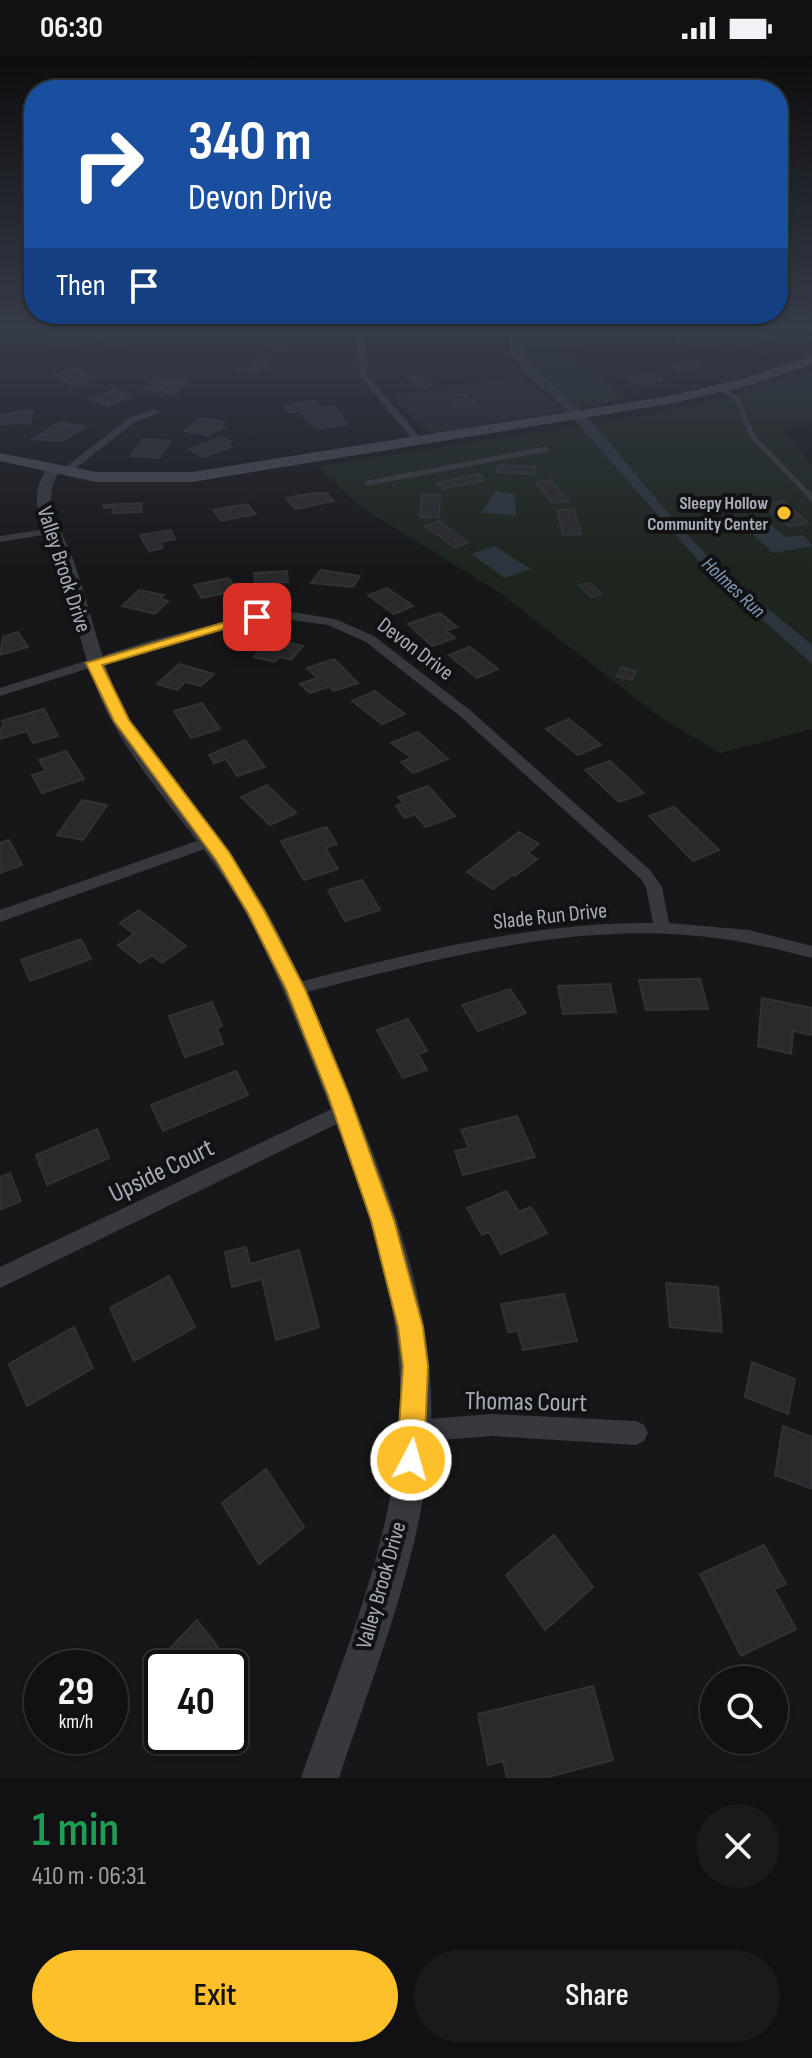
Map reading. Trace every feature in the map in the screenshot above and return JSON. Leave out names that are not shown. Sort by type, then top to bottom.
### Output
[{"type":"main road","points":[[0,457],[58,471],[122,479],[192,477],[615,408]]},
{"type":"street","points":[[391,408],[419,441]]},
{"type":"street","name":"Valley Brook Drive","points":[[154,412],[132,420],[58,471],[42,487],[41,496],[52,531],[66,558],[94,663],[138,746],[211,841],[256,912],[295,989],[344,1111],[382,1220],[411,1327],[415,1366],[415,1431],[407,1490],[385,1583],[320,1778]]},
{"type":"street","points":[[0,539],[52,531]]},
{"type":"street","name":"Devon Drive","points":[[0,692],[257,617],[292,616],[346,626],[370,639],[466,714],[646,875],[654,887],[662,929]]},
{"type":"street","points":[[0,916],[211,841]]},
{"type":"street","name":"Slade Run Drive","points":[[295,989],[405,960],[503,941],[574,932],[662,929],[738,935],[812,952]]},
{"type":"street","name":"Upside Court","points":[[0,1278],[344,1111]]},
{"type":"street","name":"Thomas Court","points":[[415,1431],[492,1425],[636,1433]]},
{"type":"lane","points":[[741,408],[753,437],[775,456],[812,498]]},
{"type":"lane","points":[[368,483],[546,449]]},
{"type":"shaded area","points":[[403,408],[560,408],[563,411],[437,433],[423,429]]},
{"type":"shaded area","points":[[676,408],[812,408],[812,425],[784,430],[812,466],[812,729],[720,753],[660,717],[497,591],[362,508],[318,467]]},
{"type":"water","name":"Holmes Run","points":[[564,408],[578,408],[702,550],[812,645],[812,664],[703,566]]},
{"type":"water","points":[[496,491],[515,494],[516,515],[481,513]]},
{"type":"water","points":[[770,524],[785,537],[804,535],[812,546],[773,553],[746,528]]},
{"type":"water","points":[[494,546],[531,569],[505,578],[471,554]]},
{"type":"building","points":[[286,408],[336,408],[348,424],[321,428],[311,425],[301,411],[289,413]]},
{"type":"building","points":[[33,410],[30,423],[0,424],[0,415]]},
{"type":"building","points":[[200,418],[224,422],[220,426],[225,427],[207,435],[185,431]]},
{"type":"building","points":[[60,422],[87,427],[61,441],[33,439]]},
{"type":"building","points":[[222,437],[231,442],[226,444],[232,447],[203,457],[189,449]]},
{"type":"building","points":[[143,439],[170,441],[159,458],[130,456]]},
{"type":"building","points":[[498,465],[535,467],[535,474],[497,472]]},
{"type":"building","points":[[479,474],[485,480],[443,489],[437,483]]},
{"type":"building","points":[[551,480],[568,501],[553,503],[536,482]]},
{"type":"building","points":[[327,493],[333,501],[295,509],[286,498]]},
{"type":"building","points":[[422,494],[440,495],[439,517],[420,517]]},
{"type":"building","name":"Sleepy Hollow Community Center","points":[[784,501],[808,523],[789,526],[762,505]]},
{"type":"building","points":[[142,503],[141,512],[113,513],[114,507],[104,508],[104,505]]},
{"type":"building","points":[[247,504],[256,514],[221,521],[213,510]]},
{"type":"building","points":[[557,510],[574,510],[581,534],[563,535]]},
{"type":"building","points":[[439,521],[468,543],[454,547],[425,526]]},
{"type":"building","points":[[171,530],[175,539],[160,542],[163,548],[149,551],[140,535]]},
{"type":"building","points":[[321,570],[360,576],[353,587],[311,583]]},
{"type":"building","points":[[287,571],[288,582],[255,584],[254,573]]},
{"type":"building","points":[[229,578],[237,590],[202,598],[194,585]]},
{"type":"building","points":[[590,583],[602,594],[591,597],[579,585]]},
{"type":"building","points":[[387,588],[413,606],[394,614],[368,595]]},
{"type":"building","points":[[139,590],[164,595],[160,599],[168,601],[155,614],[122,606]]},
{"type":"building","points":[[440,613],[457,627],[446,631],[455,638],[432,646],[408,624]]},
{"type":"building","points":[[18,632],[28,647],[0,655],[3,637]]},
{"type":"building","points":[[270,638],[303,646],[291,660],[279,657],[275,662],[254,657]]},
{"type":"building","points":[[470,647],[498,669],[477,678],[449,655]]},
{"type":"building","points":[[334,659],[358,683],[334,691],[329,687],[310,693],[300,684],[317,678],[307,668]]},
{"type":"building","points":[[179,664],[214,674],[201,686],[185,682],[177,690],[157,684]]},
{"type":"building","points":[[621,667],[636,671],[632,680],[617,676]]},
{"type":"building","points":[[375,691],[405,714],[382,724],[352,701]]},
{"type":"building","points":[[202,703],[220,729],[191,738],[174,711]]},
{"type":"building","points":[[44,709],[58,736],[33,743],[27,731],[0,739],[0,728],[4,726],[2,721]]},
{"type":"building","points":[[569,719],[601,745],[578,755],[546,729]]},
{"type":"building","points":[[418,732],[448,759],[413,773],[401,762],[412,758],[391,743]]},
{"type":"building","points":[[245,740],[265,767],[237,776],[226,759],[214,763],[209,755]]},
{"type":"building","points":[[66,751],[84,779],[42,793],[32,775],[46,771],[39,760]]},
{"type":"building","points":[[610,761],[644,793],[619,802],[585,770]]},
{"type":"building","points":[[267,785],[296,813],[270,825],[241,797]]},
{"type":"building","points":[[428,786],[455,816],[426,827],[415,814],[405,818],[396,806],[404,803],[398,797]]},
{"type":"building","points":[[82,800],[107,805],[83,840],[57,835]]},
{"type":"building","points":[[674,807],[719,850],[693,861],[649,816]]},
{"type":"building","points":[[326,827],[337,844],[325,848],[338,869],[304,880],[281,841]]},
{"type":"building","points":[[519,832],[539,844],[528,853],[537,859],[515,876],[493,889],[467,872]]},
{"type":"building","points":[[9,840],[22,865],[0,873],[0,843]]},
{"type":"building","points":[[362,880],[380,910],[345,921],[328,890]]},
{"type":"building","points":[[139,910],[186,946],[162,963],[152,955],[140,963],[118,945],[134,934],[120,923]]},
{"type":"building","points":[[81,939],[91,959],[30,981],[21,960]]},
{"type":"building","points":[[700,979],[708,1009],[646,1010],[639,980]]},
{"type":"building","points":[[610,984],[616,1012],[563,1014],[558,986]]},
{"type":"building","points":[[510,989],[526,1013],[478,1031],[462,1005]]},
{"type":"building","points":[[762,998],[812,1008],[812,1035],[793,1031],[791,1054],[758,1046]]},
{"type":"building","points":[[212,1002],[222,1026],[217,1028],[223,1044],[185,1057],[169,1016]]},
{"type":"building","points":[[408,1019],[427,1051],[418,1054],[427,1070],[403,1078],[377,1030]]},
{"type":"building","points":[[236,1071],[248,1095],[163,1131],[151,1105]]},
{"type":"building","points":[[517,1116],[535,1157],[463,1175],[455,1151],[469,1148],[461,1130]]},
{"type":"building","points":[[97,1129],[109,1158],[47,1185],[36,1155]]},
{"type":"building","points":[[10,1173],[21,1201],[0,1210],[0,1177]]},
{"type":"building","points":[[506,1191],[519,1212],[531,1207],[547,1233],[501,1254],[489,1232],[482,1235],[467,1208]]},
{"type":"building","points":[[246,1247],[250,1264],[299,1250],[319,1327],[276,1340],[262,1279],[232,1287],[225,1252]]},
{"type":"building","points":[[169,1276],[195,1327],[134,1361],[110,1308]]},
{"type":"building","points":[[666,1283],[718,1287],[722,1332],[670,1327]]},
{"type":"building","points":[[564,1294],[577,1341],[523,1350],[518,1331],[508,1332],[501,1304]]},
{"type":"building","points":[[74,1327],[93,1368],[27,1406],[9,1364]]},
{"type":"building","points":[[752,1362],[795,1379],[788,1414],[745,1397]]},
{"type":"building","points":[[783,1426],[812,1437],[812,1489],[775,1475]]},
{"type":"building","points":[[266,1469],[304,1527],[259,1564],[222,1503]]},
{"type":"building","points":[[554,1535],[593,1587],[545,1630],[506,1575]]},
{"type":"building","points":[[764,1545],[786,1584],[774,1589],[796,1629],[741,1656],[700,1574]]},
{"type":"building","points":[[197,1620],[220,1650],[168,1650]]},
{"type":"building","points":[[593,1686],[613,1760],[544,1778],[507,1778],[503,1761],[488,1765],[478,1714]]},
{"type":"place","name":"Sleepy Hollow Community Center","points":[[784,513]]},
{"type":"route","points":[[257,617],[216,626],[94,663],[122,721],[138,746],[223,857],[256,912],[295,989],[338,1095],[382,1220],[411,1327],[415,1366],[415,1431],[411,1460]]}]
